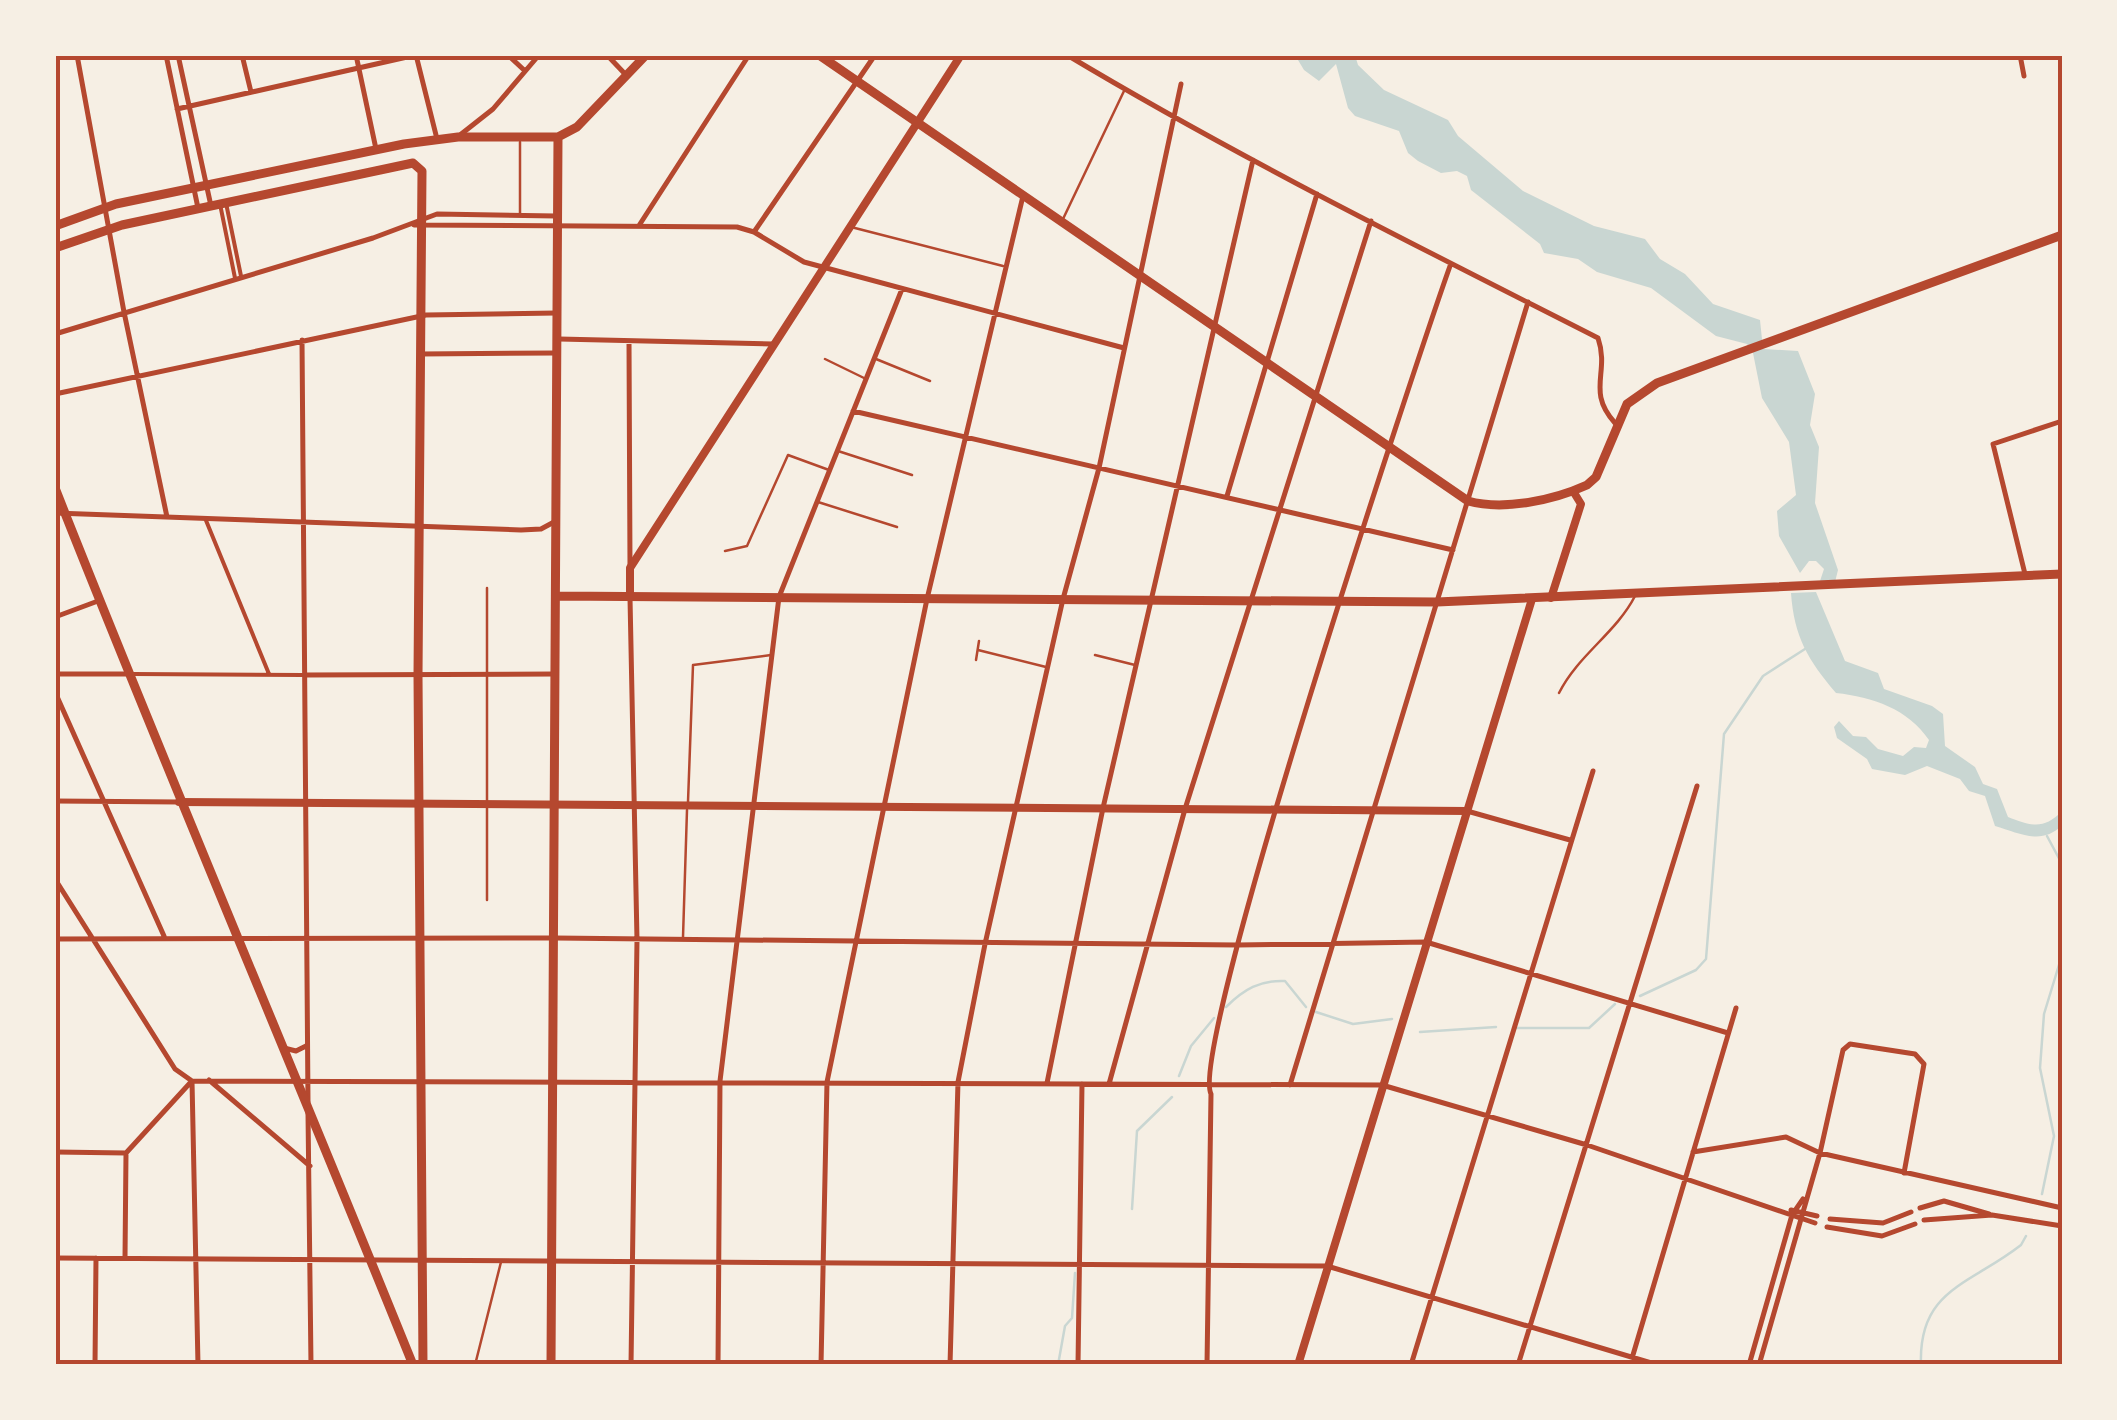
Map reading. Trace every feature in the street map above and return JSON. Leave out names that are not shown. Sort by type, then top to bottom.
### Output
[{"type":"main road","points":[[55,226],[103,208],[437,139],[558,137],[577,127],[646,55]]},
{"type":"main road","points":[[818,55],[1468,500],[1506,506],[1573,491],[1596,477],[1616,423],[1631,398],[1640,392],[1894,293],[2062,235]]},
{"type":"main road","points":[[551,1365],[558,137]]},
{"type":"main road","points":[[55,248],[107,228],[198,208],[413,164],[422,171],[418,674],[423,938],[423,1365]]},
{"type":"main road","points":[[243,178],[238,189],[247,198]]},
{"type":"main road","points":[[55,488],[60,514],[413,1365]]},
{"type":"main road","points":[[556,596],[1437,602],[2062,574]]},
{"type":"street","points":[[76,55],[103,208],[168,517]]},
{"type":"street","points":[[166,55],[198,208]]},
{"type":"street","points":[[178,55],[207,186],[219,204],[238,277]]},
{"type":"street","points":[[242,55],[250,92]]},
{"type":"street","points":[[356,55],[376,150]]},
{"type":"street","points":[[177,109],[416,55],[437,139]]},
{"type":"street","points":[[508,55],[525,71]]},
{"type":"street","points":[[458,137],[493,109],[539,55]]},
{"type":"street","points":[[607,55],[626,75]]},
{"type":"street","points":[[640,224],[749,55]]},
{"type":"street","points":[[754,232],[876,55]]},
{"type":"street","points":[[630,568],[960,55]]},
{"type":"street","points":[[1067,55],[1174,119],[1450,266],[1598,338],[1602,350],[1598,395],[1602,408],[1616,423]]},
{"type":"street","points":[[2020,55],[2024,76]]},
{"type":"street","points":[[950,1365],[958,1082],[985,944],[1063,599],[1099,468],[1181,84]]},
{"type":"street","points":[[1047,1083],[1104,808],[1253,160]]},
{"type":"street","points":[[1227,496],[1318,194]]},
{"type":"street","points":[[821,1365],[827,1082],[927,599],[1023,196]]},
{"type":"street","points":[[55,334],[419,224],[437,214],[520,215],[556,221]]},
{"type":"street","points":[[419,224],[556,221],[754,232],[796,258],[824,267],[1124,348]]},
{"type":"street","points":[[1109,1084],[1185,808],[1370,221]]},
{"type":"street","points":[[1206,1365],[1211,1094],[1207,1086],[1237,946],[1387,445],[1450,266]]},
{"type":"street","points":[[718,1365],[720,1082],[780,598],[902,289]]},
{"type":"street","points":[[1290,1085],[1528,302]]},
{"type":"street","points":[[55,394],[422,316],[556,312]]},
{"type":"street","points":[[556,339],[774,344]]},
{"type":"street","points":[[302,340],[311,1365]]},
{"type":"street","points":[[629,340],[637,940],[631,1365]]},
{"type":"street","points":[[420,354],[556,353]]},
{"type":"street","points":[[853,411],[1453,550]]},
{"type":"street","points":[[2026,578],[1993,444],[2062,421]]},
{"type":"street","points":[[1551,598],[1582,504],[1573,491]]},
{"type":"street","points":[[60,514],[533,530],[556,521]]},
{"type":"street","points":[[205,518],[269,674]]},
{"type":"street","points":[[1298,1365],[1532,598]]},
{"type":"street","points":[[55,617],[98,601]]},
{"type":"street","points":[[55,674],[556,674]]},
{"type":"street","points":[[55,692],[164,937]]},
{"type":"street","points":[[1411,1365],[1593,770]]},
{"type":"street","points":[[1518,1365],[1697,786]]},
{"type":"street","points":[[55,801],[1467,811],[1570,840]]},
{"type":"street","points":[[55,879],[181,1076],[192,1080],[1382,1085],[1587,1144],[1816,1220]]},
{"type":"street","points":[[55,940],[238,936],[1237,946],[1426,942],[1728,1033]]},
{"type":"street","points":[[1631,1361],[1736,1008]]},
{"type":"street","points":[[1749,1365],[1793,1212],[1804,1196],[1820,1153],[1842,1050],[1855,1043],[1915,1054],[1924,1064],[1904,1173]]},
{"type":"street","points":[[281,1046],[296,1051],[308,1044]]},
{"type":"street","points":[[208,1079],[310,1166]]},
{"type":"street","points":[[125,1258],[126,1153],[192,1080]]},
{"type":"street","points":[[192,1080],[198,1365]]},
{"type":"street","points":[[1078,1365],[1082,1084]]},
{"type":"street","points":[[1693,1152],[1786,1137],[1820,1153],[2062,1208]]},
{"type":"street","points":[[55,1152],[126,1153]]},
{"type":"street","points":[[1759,1365],[1802,1216],[1804,1196]]},
{"type":"street","points":[[1920,1208],[1944,1201],[1992,1215]]},
{"type":"street","points":[[1830,1219],[1883,1223],[1911,1212]]},
{"type":"street","points":[[1924,1220],[1992,1215],[2062,1226]]},
{"type":"street","points":[[1827,1227],[1882,1236],[1915,1224]]},
{"type":"street","points":[[55,1258],[1327,1266],[1530,1326],[1631,1361],[1658,1365]]},
{"type":"street","points":[[96,1258],[96,1365]]},
{"type":"lane","points":[[1061,222],[1125,90]]},
{"type":"lane","points":[[520,136],[520,215]]},
{"type":"lane","points":[[850,227],[1006,266]]},
{"type":"lane","points":[[874,358],[930,380]]},
{"type":"lane","points":[[825,359],[866,379]]},
{"type":"lane","points":[[838,451],[912,476]]},
{"type":"lane","points":[[725,550],[744,550],[788,454],[830,470]]},
{"type":"lane","points":[[817,502],[898,526]]},
{"type":"lane","points":[[486,588],[487,900]]},
{"type":"lane","points":[[1559,692],[1568,675],[1625,615],[1636,594]]},
{"type":"lane","points":[[976,660],[979,642]]},
{"type":"lane","points":[[978,650],[1048,667]]},
{"type":"lane","points":[[683,940],[693,665],[772,654]]},
{"type":"lane","points":[[1095,655],[1136,666]]},
{"type":"lane","points":[[475,1365],[501,1260]]},
{"type":"shaded area","points":[[1295,55],[1355,55],[1358,65],[1384,90],[1448,120],[1458,136],[1523,191],[1594,226],[1645,239],[1660,259],[1685,274],[1713,304],[1760,320],[1763,349],[1798,351],[1815,394],[1810,425],[1819,447],[1815,503],[1838,570],[1835,582],[1819,584],[1824,569],[1816,561],[1809,561],[1800,573],[1779,536],[1777,511],[1796,495],[1789,442],[1762,398],[1753,353],[1747,344],[1716,336],[1651,288],[1597,272],[1578,259],[1544,253],[1540,244],[1471,190],[1467,176],[1457,171],[1441,173],[1418,161],[1408,153],[1399,131],[1355,116],[1348,108],[1336,64],[1319,81],[1304,70]]},
{"type":"shaded area","points":[[1816,592],[1845,661],[1878,673],[1884,689],[1932,706],[1943,714],[1945,746],[1975,767],[1983,784],[1997,789],[2008,817],[2037,824],[2062,811],[2062,825],[2038,836],[1995,826],[1985,796],[1969,791],[1960,779],[1927,766],[1905,775],[1872,769],[1867,759],[1837,738],[1834,727],[1839,721],[1853,736],[1866,737],[1878,749],[1903,756],[1914,747],[1926,748],[1929,740],[1900,713],[1876,701],[1836,693],[1826,681],[1804,647],[1795,623],[1791,593]]},
{"type":"waterway","points":[[1640,996],[1696,970],[1706,959],[1724,734],[1763,676],[1805,649]]},
{"type":"waterway","points":[[2047,836],[2062,864]]},
{"type":"waterway","points":[[2042,1194],[2054,1136],[2040,1068],[2044,1014],[2062,955]]},
{"type":"waterway","points":[[1226,1007],[1253,987],[1285,981],[1306,1007]]},
{"type":"waterway","points":[[1517,1028],[1589,1028],[1615,1004]]},
{"type":"waterway","points":[[1316,1012],[1353,1024],[1392,1019]]},
{"type":"waterway","points":[[1179,1076],[1191,1046],[1214,1018]]},
{"type":"waterway","points":[[1420,1032],[1496,1027]]},
{"type":"waterway","points":[[1132,1209],[1137,1131],[1172,1097]]},
{"type":"waterway","points":[[1921,1365],[1922,1340],[1938,1304],[2021,1245],[2026,1236]]},
{"type":"waterway","points":[[1058,1365],[1065,1326],[1072,1318],[1075,1273]]}]
